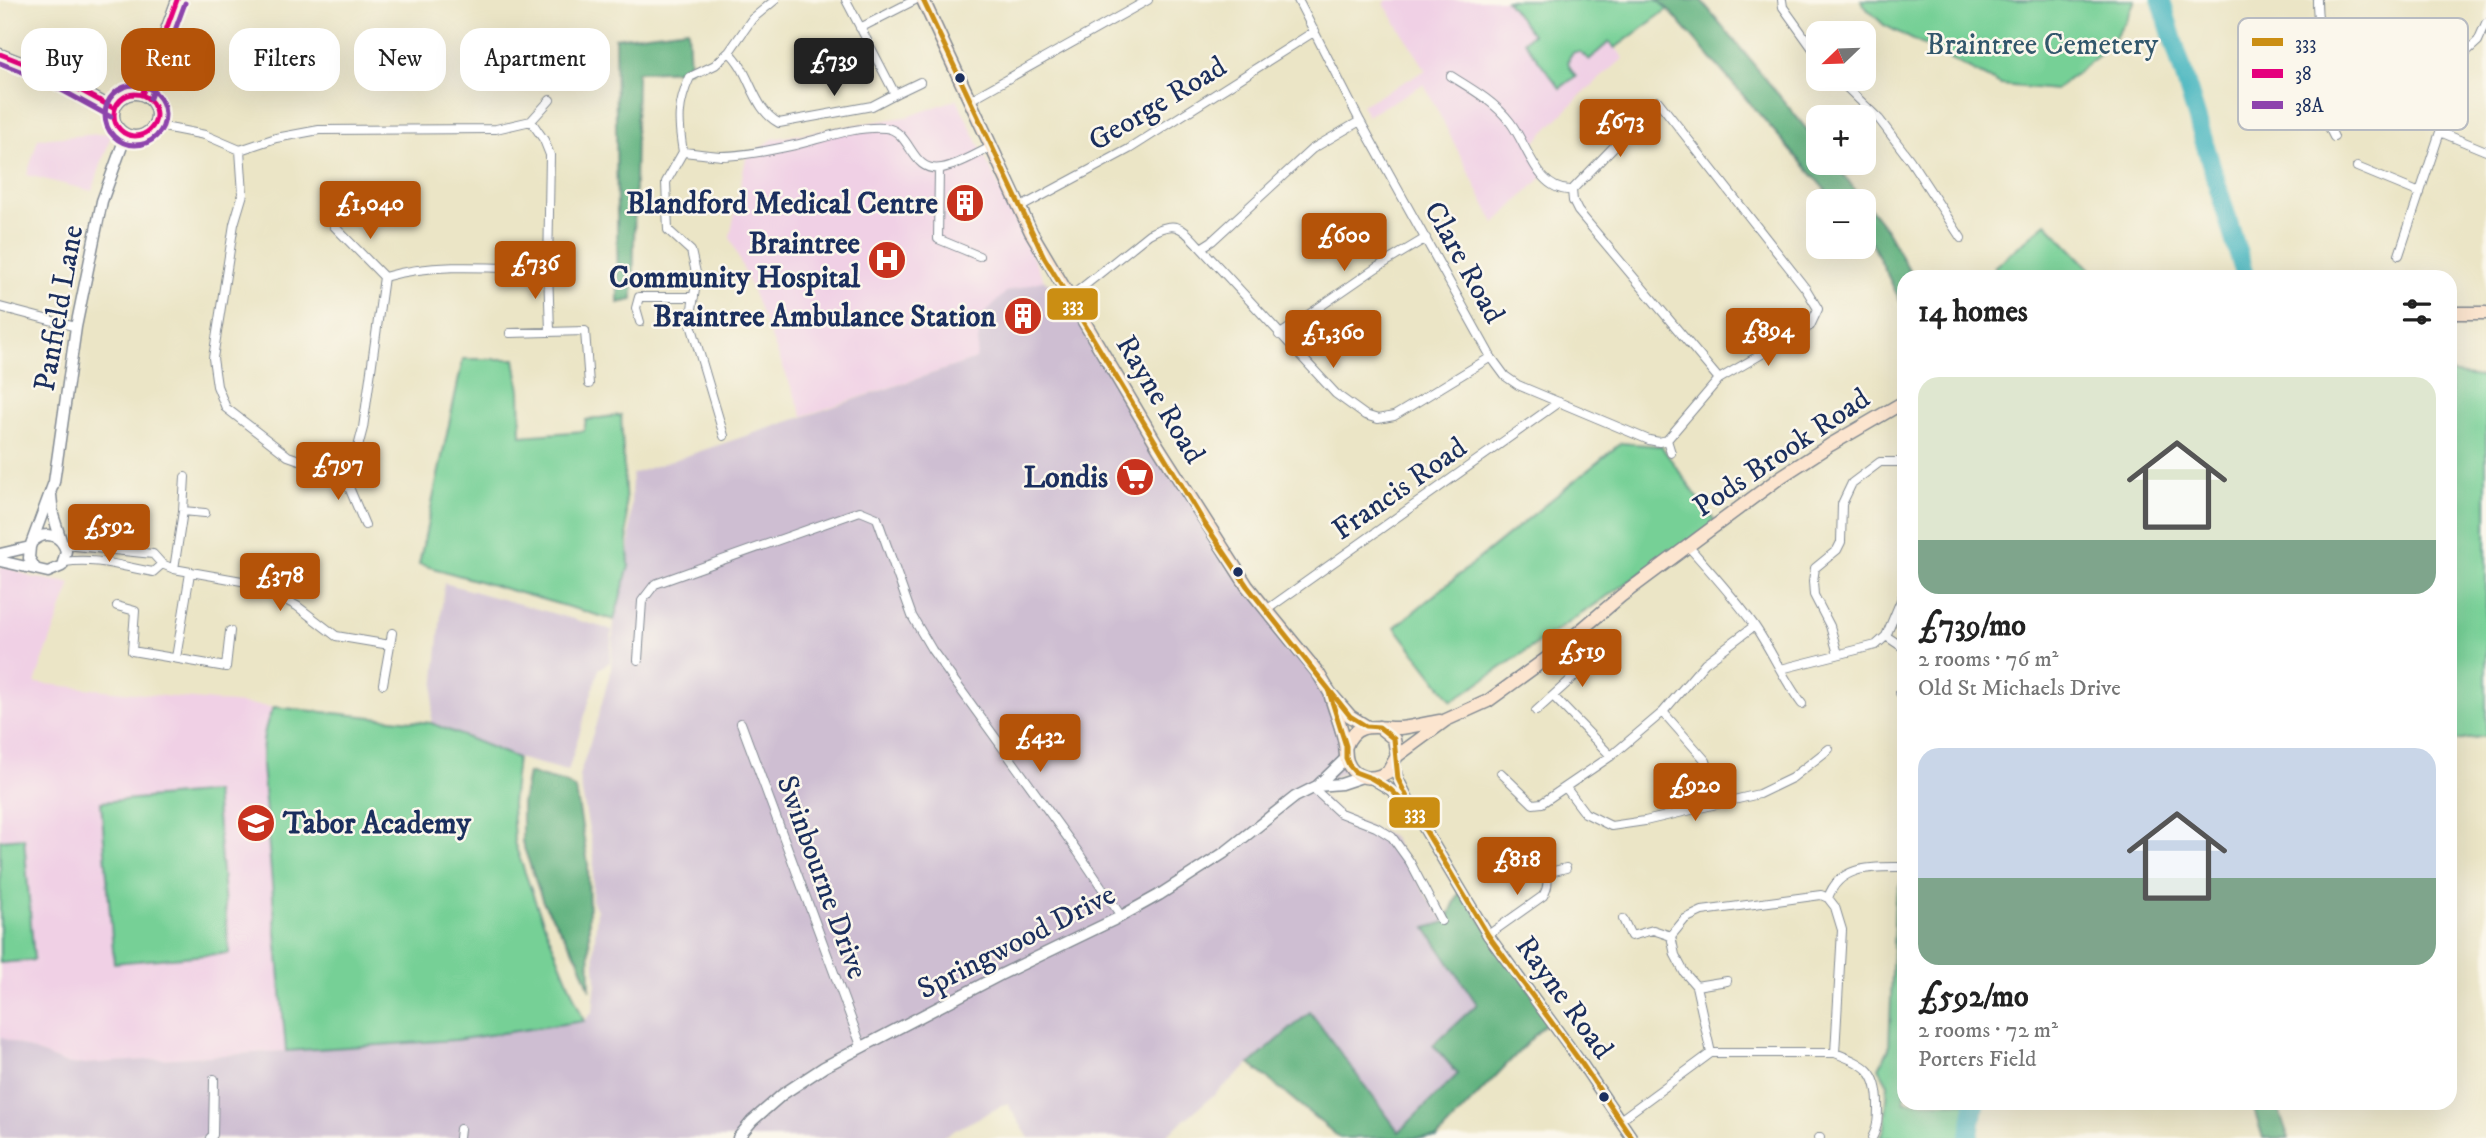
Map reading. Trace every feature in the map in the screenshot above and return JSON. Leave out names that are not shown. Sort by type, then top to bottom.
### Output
[{"type":"main road","name":"Rayne Road","points":[[923,0],[1044,257],[1205,524],[1265,611],[1318,673],[1329,693],[1346,752],[1355,772],[1367,777]]},
{"type":"main road","points":[[2457,313],[2486,313]]},
{"type":"main road","name":"Pods Brook Road","points":[[1446,720],[1488,701],[1554,653],[1621,596],[1792,470],[1897,406]]},
{"type":"main road","name":"Rayne Road","points":[[1329,693],[1350,716],[1388,732],[1394,738],[1396,761]]},
{"type":"main road","points":[[1346,752],[1353,733],[1373,727],[1400,728],[1446,720]]},
{"type":"main road","points":[[1367,777],[1380,777],[1446,720]]},
{"type":"street","points":[[142,95],[177,0]]},
{"type":"street","points":[[724,436],[725,421],[690,321],[697,277],[691,251],[668,230],[666,182],[683,152],[680,98],[690,78],[715,65],[729,52],[752,19],[775,0]]},
{"type":"street","points":[[846,0],[895,94]]},
{"type":"street","points":[[860,28],[915,0]]},
{"type":"street","points":[[970,100],[1148,0]]},
{"type":"street","name":"Clare Road","points":[[1298,0],[1360,121],[1491,357],[1505,376],[1518,385],[1650,440],[1667,440]]},
{"type":"street","points":[[1782,0],[1783,7],[1806,39]]},
{"type":"street","points":[[2317,0],[2317,18]]},
{"type":"street","points":[[2468,50],[2478,41],[2486,23]]},
{"type":"street","name":"George Road","points":[[1019,208],[1129,149],[1315,31]]},
{"type":"street","points":[[729,52],[738,60],[768,117],[779,123],[872,106],[920,82]]},
{"type":"street","points":[[0,54],[51,74],[115,109]]},
{"type":"street","points":[[1451,76],[1475,90],[1502,113],[1515,129],[1544,178],[1557,188],[1572,190]]},
{"type":"street","points":[[1850,91],[1879,119],[1961,237]]},
{"type":"street","points":[[142,95],[152,103],[155,111],[153,125],[141,135],[126,135],[115,124],[115,109],[118,102],[126,96],[142,95]]},
{"type":"street","points":[[153,125],[205,135],[240,150],[276,138],[319,130],[496,129],[531,121],[550,100]]},
{"type":"street","points":[[1671,453],[1667,440],[1720,379],[1810,326],[1818,309],[1806,289],[1658,101],[1572,190],[1573,201],[1578,211],[1720,379]]},
{"type":"street","points":[[531,121],[551,155],[548,270],[550,331]]},
{"type":"street","points":[[1201,248],[1312,149],[1360,121]]},
{"type":"street","points":[[683,152],[722,156],[794,145],[835,134],[890,128],[903,139],[918,162],[930,169],[939,169],[950,167],[991,146]]},
{"type":"street","points":[[2330,130],[2334,137]]},
{"type":"street","points":[[2399,255],[2440,132],[2486,151]]},
{"type":"street","name":"Panfield Lane","points":[[31,545],[51,492],[59,460],[76,327],[102,201],[126,135]]},
{"type":"street","points":[[240,150],[243,194],[234,224],[213,358],[217,386],[226,408],[288,456],[318,467],[340,466],[357,451],[363,428],[384,277]]},
{"type":"street","points":[[2357,166],[2420,193]]},
{"type":"street","points":[[939,169],[939,239],[979,257]]},
{"type":"street","points":[[1069,298],[1149,234],[1171,225],[1179,227],[1201,248],[1336,394],[1353,408],[1378,419],[1407,409],[1491,357]]},
{"type":"street","points":[[334,226],[384,277]]},
{"type":"street","points":[[1279,335],[1376,268],[1426,238]]},
{"type":"street","points":[[384,277],[403,272],[449,269],[548,270]]},
{"type":"street","points":[[640,322],[636,308],[639,297],[694,297]]},
{"type":"street","points":[[0,307],[76,327]]},
{"type":"street","points":[[510,333],[585,331],[589,384]]},
{"type":"street","name":"Francis Road","points":[[1265,611],[1559,402]]},
{"type":"street","points":[[1838,654],[1830,626],[1814,595],[1815,568],[1837,550],[1841,542],[1842,504],[1852,483],[1880,462],[1897,462]]},
{"type":"street","points":[[340,466],[365,525]]},
{"type":"street","points":[[174,569],[185,477]]},
{"type":"street","name":"Panfield Lane","points":[[51,492],[52,515],[66,551],[65,562]]},
{"type":"street","points":[[638,660],[642,601],[656,584],[860,510],[877,518],[912,616],[932,650],[1121,916]]},
{"type":"street","points":[[183,511],[205,513]]},
{"type":"street","points":[[0,554],[31,545],[41,535],[51,534],[63,542],[153,554],[162,564],[174,569],[253,583],[297,606],[336,636],[390,645]]},
{"type":"street","points":[[31,545],[29,558],[35,569]]},
{"type":"street","points":[[1688,546],[1754,625],[1802,704]]},
{"type":"street","points":[[0,561],[43,572],[53,572],[65,562],[81,559],[153,572],[162,564]]},
{"type":"street","points":[[176,657],[190,573]]},
{"type":"street","points":[[117,607],[135,611],[132,651],[226,667],[230,631]]},
{"type":"street","points":[[1781,669],[1876,645],[1886,636],[1897,610]]},
{"type":"street","points":[[1501,773],[1533,804],[1542,803],[1611,756],[1663,712],[1705,663],[1754,625]]},
{"type":"street","points":[[383,684],[392,633]]},
{"type":"street","points":[[1886,636],[1897,643]]},
{"type":"street","points":[[1536,710],[1608,646]]},
{"type":"street","points":[[1553,695],[1611,756]]},
{"type":"street","points":[[1663,712],[1706,761],[1720,802]]},
{"type":"street","name":"Swinbourne Drive","points":[[741,723],[862,1048]]},
{"type":"street","points":[[1566,788],[1585,813],[1611,826],[1645,821],[1759,794],[1792,778],[1829,749]]},
{"type":"street","name":"Springwood Drive","points":[[1315,787],[1346,752]]},
{"type":"street","name":"Rayne Road","points":[[1396,761],[1398,779],[1415,813],[1488,935],[1583,1063],[1632,1138]]},
{"type":"street","name":"Springwood Drive","points":[[738,1138],[752,1121],[783,1094],[824,1067],[1179,884],[1224,853],[1295,796],[1315,787],[1367,777]]},
{"type":"street","name":"Rayne Road","points":[[1367,777],[1391,790],[1415,813]]},
{"type":"street","points":[[1315,787],[1340,813],[1376,827],[1392,837],[1410,862],[1441,921]]},
{"type":"street","points":[[1488,935],[1543,897],[1547,890],[1546,873],[1530,854]]},
{"type":"street","points":[[1828,898],[1832,888],[1851,871],[1868,867],[1897,867]]},
{"type":"street","points":[[1546,873],[1566,868]]},
{"type":"street","points":[[1671,936],[1685,919],[1702,911],[1808,895],[1828,898],[1835,907],[1842,930],[1835,1053]]},
{"type":"street","points":[[1622,919],[1631,936],[1653,930],[1671,936]]},
{"type":"street","points":[[1671,936],[1675,955],[1696,986],[1711,1053]]},
{"type":"street","points":[[1696,986],[1727,981]]},
{"type":"street","points":[[1620,1120],[1711,1053],[1835,1053],[1861,1063],[1878,1087],[1878,1125],[1872,1138]]},
{"type":"street","points":[[211,1138],[214,1079]]},
{"type":"shaded area","points":[[1387,0],[1657,0],[1668,9],[1615,47],[1624,58],[1582,94],[1531,146],[1546,173],[1495,224],[1424,84],[1367,116],[1362,105],[1426,70],[1384,4]]},
{"type":"shaded area","name":"Braintree Community Hospital","points":[[957,99],[1044,280],[1006,292],[976,359],[803,416],[730,237],[746,158],[773,139],[910,116]]},
{"type":"shaded area","points":[[112,133],[92,191],[27,175],[38,139]]},
{"type":"shaded area","points":[[1044,280],[1069,298],[1205,524],[1318,673],[1351,768],[1313,788],[1340,813],[1392,837],[1429,900],[1446,922],[1426,929],[1477,1004],[1458,1074],[1398,1132],[1310,1013],[1163,1138],[1029,1138],[1007,1103],[940,1138],[0,1138],[0,1037],[69,1065],[455,1040],[584,1021],[593,1012],[597,910],[592,900],[594,857],[579,776],[611,669],[614,620],[629,566],[632,474],[976,359],[981,317],[1006,292]]},
{"type":"shaded area","name":"Tabor Academy","points":[[0,567],[31,577],[71,583],[35,683],[431,723],[517,758],[512,804],[514,842],[537,906],[455,1040],[69,1065],[0,1037]]},
{"type":"shaded area","points":[[444,583],[612,630],[610,662],[599,669],[568,771],[517,758],[431,723]]},
{"type":"green space","points":[[1506,0],[1657,0],[1668,9],[1615,48],[1609,42],[1589,60],[1580,52],[1574,52],[1569,58],[1569,64],[1576,76],[1560,88],[1524,41],[1532,34]]},
{"type":"green space","points":[[1657,0],[1701,0],[1806,128],[1806,168],[1668,9]]},
{"type":"green space","name":"Braintree Cemetery","points":[[1861,0],[2135,0],[2108,48],[2055,90],[2001,85],[1884,25]]},
{"type":"green space","points":[[688,29],[690,70],[637,72],[633,300],[618,303],[615,38]]},
{"type":"green space","points":[[1812,175],[1843,175],[1855,189],[1825,189]]},
{"type":"green space","points":[[1876,216],[1909,270],[1897,270],[1897,295],[1876,251]]},
{"type":"green space","points":[[2046,223],[2091,270],[1997,270],[1994,267]]},
{"type":"green space","points":[[463,359],[515,359],[520,391],[521,436],[584,431],[586,420],[621,415],[629,566],[614,620],[419,564]]},
{"type":"green space","points":[[2457,374],[2486,378],[2486,736],[2457,741]]},
{"type":"green space","points":[[1621,443],[1661,446],[1716,523],[1452,701],[1395,627]]},
{"type":"green space","points":[[274,707],[431,723],[517,758],[512,804],[514,842],[584,1021],[455,1040],[286,1051],[262,766],[264,735]]},
{"type":"green space","points":[[528,773],[566,783],[576,790],[588,864],[590,990],[578,958],[543,902],[522,842],[522,803]]},
{"type":"green space","points":[[215,792],[229,953],[114,963],[101,802]]},
{"type":"green space","points":[[24,838],[34,960],[0,963],[0,840]]},
{"type":"green space","points":[[1460,890],[1550,1019],[1437,1138],[1340,1138],[1250,1064],[1310,1012],[1399,1132],[1458,1074],[1433,1045],[1477,1004],[1426,928],[1446,922]]},
{"type":"green space","points":[[1897,894],[1897,1110],[1974,1110],[1969,1138],[1881,1137],[1885,1127],[1888,1084],[1879,1068],[1889,1049]]},
{"type":"green space","points":[[2254,1110],[2279,1110],[2289,1138],[2263,1138]]},
{"type":"waterway","points":[[2161,0],[2243,270]]},
{"type":"waterway","points":[[1969,1138],[1974,1110]]},
{"type":"transit line","name":"38","points":[[142,95],[177,0]]},
{"type":"transit line","name":"333","points":[[923,0],[1044,257],[1205,524],[1247,586],[1350,716],[1366,726],[1379,727],[1394,739],[1398,779],[1415,813],[1488,935],[1632,1138]]},
{"type":"transit line","name":"38A","points":[[150,98],[185,3]]},
{"type":"transit line","name":"38","points":[[0,54],[51,74],[115,109]]},
{"type":"transit line","name":"38A","points":[[0,63],[47,82],[111,117]]},
{"type":"transit line","name":"38A","points":[[135,85],[156,94],[165,115],[156,136],[135,145],[114,136],[105,115],[114,94],[135,85]]},
{"type":"transit line","name":"38","points":[[135,94],[150,100],[156,115],[150,130],[135,136],[120,130],[114,115],[120,100],[135,94]]},
{"type":"transit line","name":"333","points":[[1329,692],[1346,746],[1349,765],[1355,772],[1391,790],[1416,814]]},
{"type":"place","name":"Blandford Medical Centre","points":[[965,203]]},
{"type":"place","name":"Braintree Community Hospital","points":[[887,260]]},
{"type":"place","name":"Braintree Ambulance Station","points":[[1023,316]]},
{"type":"place","name":"Londis","points":[[1135,477]]},
{"type":"place","name":"Tabor Academy","points":[[256,823]]}]
